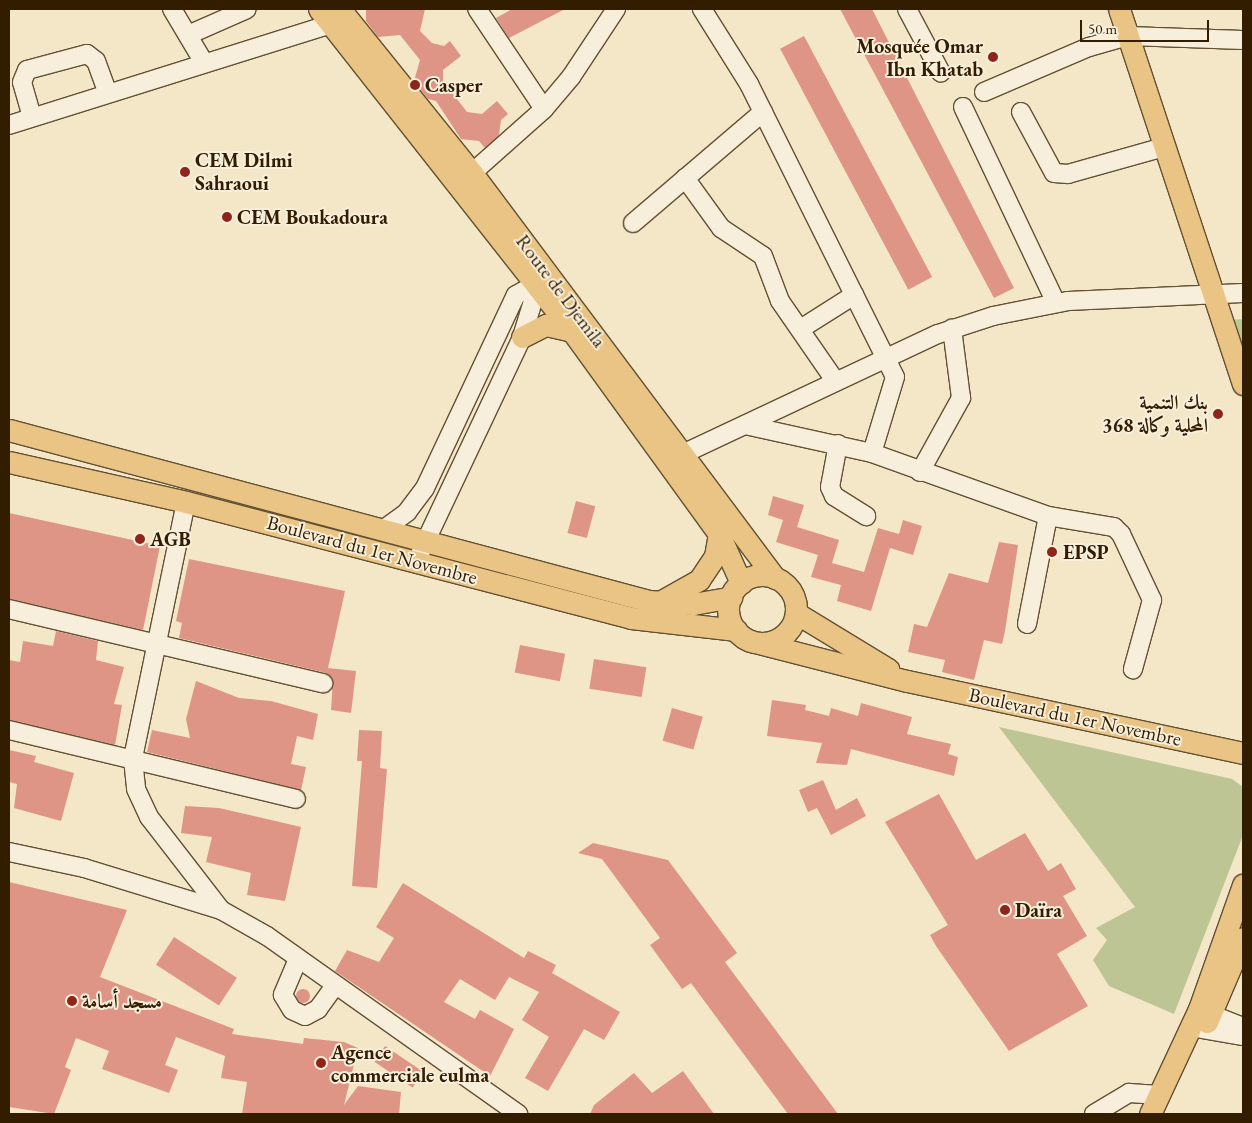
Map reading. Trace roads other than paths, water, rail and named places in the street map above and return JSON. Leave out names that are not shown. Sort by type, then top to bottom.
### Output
[{"type":"main road","points":[[1119,9],[1243,384]]},
{"type":"main road","name":"Route de Djemila","points":[[334,14],[472,173],[531,251],[542,280],[572,331],[665,462],[720,534],[736,590]]},
{"type":"main road","name":"Route de Djemila","points":[[334,14],[542,280],[684,452],[775,578]]},
{"type":"main road","points":[[522,337],[546,325],[572,331]]},
{"type":"main road","name":"Boulevard du 1er Novembre","points":[[9,430],[430,540],[531,570],[660,602],[693,604],[736,590]]},
{"type":"main road","name":"Boulevard du 1er Novembre","points":[[9,462],[186,502],[631,618],[736,630]]},
{"type":"main road","points":[[660,602],[699,580],[715,556],[720,534]]},
{"type":"main road","points":[[526,591],[531,570]]},
{"type":"main road","points":[[757,576],[775,578],[789,588],[796,613],[784,636],[759,643],[736,630],[729,614],[736,590],[757,576]]},
{"type":"main road","name":"Boulevard du 1er Novembre","points":[[796,613],[907,681]]},
{"type":"main road","name":"Boulevard du 1er Novembre","points":[[759,643],[907,681],[1243,753]]},
{"type":"main road","points":[[1200,1020],[1238,915],[1243,885]]},
{"type":"main road","points":[[1150,1114],[1178,1050],[1200,1020],[1243,938]]},
{"type":"street","points":[[172,9],[203,61]]},
{"type":"street","points":[[188,35],[247,9]]},
{"type":"street","points":[[477,9],[544,109]]},
{"type":"street","points":[[472,173],[544,109],[571,78],[616,9]]},
{"type":"street","points":[[702,9],[729,47],[895,377],[894,390],[872,453]]},
{"type":"street","points":[[907,9],[941,73]]},
{"type":"street","points":[[9,125],[203,61],[334,14]]},
{"type":"street","points":[[984,92],[1089,47],[1128,36],[1243,40]]},
{"type":"street","points":[[32,117],[22,82],[27,70],[87,54],[96,61],[107,92]]},
{"type":"street","points":[[962,106],[1056,303]]},
{"type":"street","points":[[633,223],[763,112]]},
{"type":"street","points":[[1021,112],[1054,173],[1068,174],[1164,147]]},
{"type":"street","points":[[685,178],[721,228],[763,256],[773,288],[802,328],[836,382]]},
{"type":"street","points":[[409,560],[430,540],[522,337],[542,280]]},
{"type":"street","points":[[384,529],[406,512],[425,488],[516,295],[542,280]]},
{"type":"street","points":[[665,462],[952,328],[1056,303],[1243,293]]},
{"type":"street","points":[[802,328],[854,295]]},
{"type":"street","points":[[920,472],[961,398],[952,328]]},
{"type":"street","points":[[745,424],[872,453],[920,472],[1041,509],[1048,516],[1114,527],[1121,534],[1152,600],[1133,669]]},
{"type":"street","points":[[838,444],[830,487],[834,496],[866,516]]},
{"type":"street","points":[[186,502],[133,759],[136,789],[149,817],[221,910]]},
{"type":"street","points":[[1027,624],[1048,516]]},
{"type":"street","points":[[9,609],[323,683]]},
{"type":"street","points":[[9,730],[296,799]]},
{"type":"street","points":[[9,852],[84,868],[221,910],[298,959],[518,1114]]},
{"type":"street","points":[[298,959],[283,995],[292,1010],[304,1016],[318,1009],[335,986]]},
{"type":"street","points":[[1200,1020],[1243,1027]]},
{"type":"street","points":[[1200,1020],[1243,1036]]},
{"type":"street","points":[[1094,1114],[1129,1093],[1159,1095]]},
{"type":"place","name":"Mosquée Omar Ibn Khatab","points":[[993,57]]},
{"type":"place","name":"Casper","points":[[415,85]]},
{"type":"place","name":"CEM Dilmi Sahraoui","points":[[185,172]]},
{"type":"place","name":"CEM Boukadoura","points":[[227,217]]},
{"type":"place","name":"بنك التنمية المحلية وكالة 368","points":[[1218,414]]},
{"type":"place","name":"AGB","points":[[140,539]]},
{"type":"place","name":"EPSP","points":[[1052,552]]},
{"type":"place","name":"Daïra","points":[[1005,910]]},
{"type":"place","name":"مسجد أسامة","points":[[72,1001]]},
{"type":"place","name":"Agence commerciale eulma","points":[[321,1063]]}]
